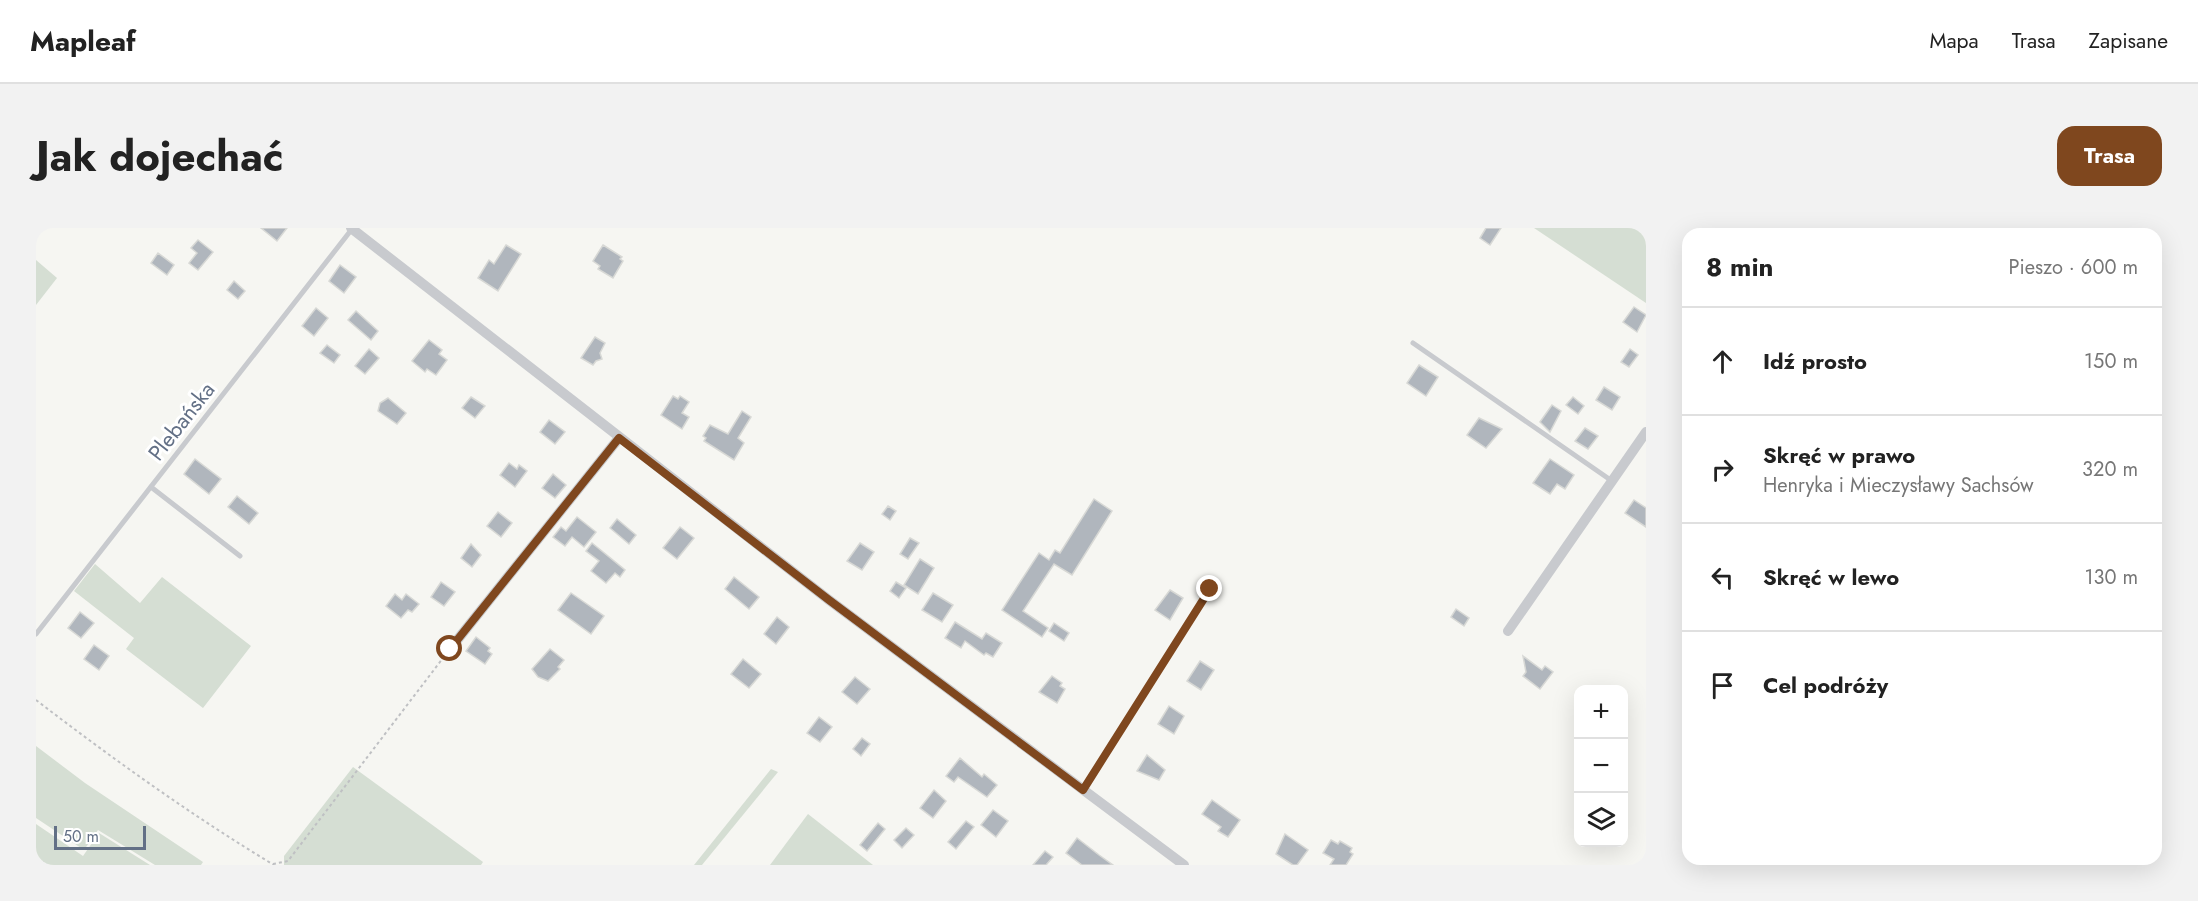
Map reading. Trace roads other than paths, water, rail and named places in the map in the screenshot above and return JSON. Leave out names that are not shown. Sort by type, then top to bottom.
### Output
[{"type":"street","points":[[351,229],[829,600],[1184,865]]},
{"type":"street","points":[[1508,631],[1646,432]]},
{"type":"street","points":[[450,649],[619,438]]},
{"type":"lane","name":"Plebańska","points":[[36,634],[351,229]]},
{"type":"lane","points":[[1413,343],[1612,481]]},
{"type":"lane","points":[[151,487],[240,556]]},
{"type":"lane","points":[[1083,790],[1210,589]]}]
